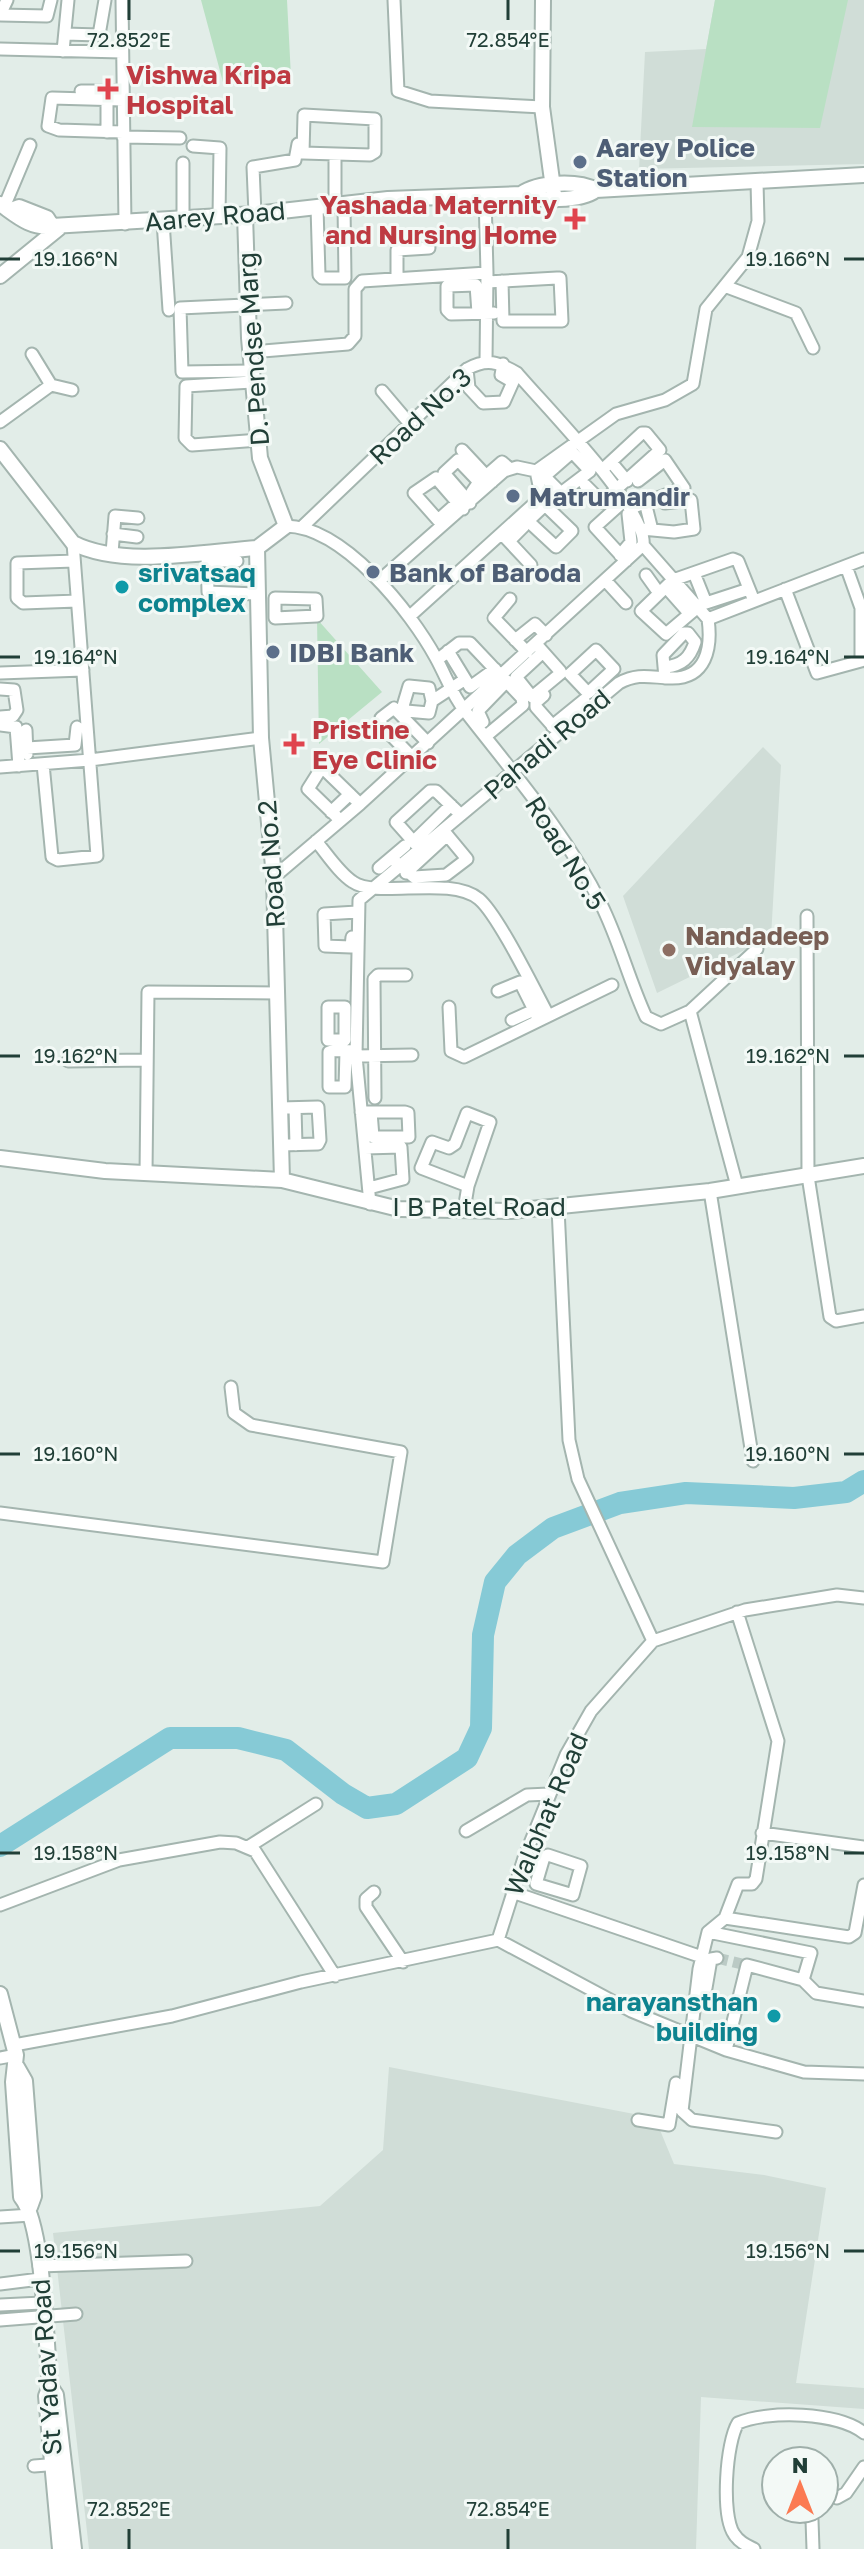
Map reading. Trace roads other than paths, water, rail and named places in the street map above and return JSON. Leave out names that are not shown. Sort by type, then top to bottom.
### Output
[{"type":"street","points":[[7,0],[0,15],[47,16],[51,0]]},
{"type":"street","points":[[63,51],[68,0]]},
{"type":"street","points":[[65,34],[99,35],[105,0]]},
{"type":"street","points":[[122,0],[125,224]]},
{"type":"street","points":[[394,0],[398,91],[430,101],[542,107]]},
{"type":"street","points":[[543,0],[542,107],[554,191]]},
{"type":"street","points":[[0,49],[122,52]]},
{"type":"street","points":[[56,91],[122,96]]},
{"type":"street","points":[[122,96],[51,99],[48,126],[59,130],[180,138]]},
{"type":"street","points":[[107,99],[107,132]]},
{"type":"street","points":[[250,215],[253,167],[297,158],[298,111]]},
{"type":"street","points":[[304,115],[375,119],[373,154],[335,155],[303,153],[304,115]]},
{"type":"street","points":[[0,276],[56,227],[47,218],[33,212],[19,207],[5,207],[30,145]]},
{"type":"street","points":[[193,146],[220,148],[219,217]]},
{"type":"street","points":[[317,207],[319,275],[322,278],[345,278],[335,155]]},
{"type":"street","points":[[183,163],[183,219]]},
{"type":"street","name":"Aarey Road","points":[[56,227],[521,194],[531,187],[554,191],[587,186],[596,190],[864,175]]},
{"type":"street","points":[[410,616],[505,538],[538,505],[540,476],[574,441],[616,414],[665,400],[693,384],[706,309],[727,287],[748,257],[758,221],[757,182]]},
{"type":"street","points":[[482,362],[482,313],[487,277],[485,195]]},
{"type":"street","name":"D. Pendse Marg","points":[[250,215],[247,303],[260,458],[294,526]]},
{"type":"street","points":[[163,221],[169,310]]},
{"type":"street","points":[[397,278],[397,250],[429,248]]},
{"type":"street","points":[[250,352],[348,344],[355,336],[355,289],[362,281],[397,278],[487,277],[502,281],[560,278],[563,317],[559,323],[506,323],[502,313],[502,281]]},
{"type":"street","points":[[457,279],[477,286],[482,313]]},
{"type":"street","points":[[457,279],[446,287],[448,312],[502,313]]},
{"type":"street","points":[[727,287],[796,313],[813,348]]},
{"type":"street","points":[[252,376],[185,373],[180,370],[180,308],[286,303]]},
{"type":"street","points":[[32,354],[51,385],[72,390]]},
{"type":"street","name":"Road No.3","points":[[294,526],[482,362],[503,364],[574,441]]},
{"type":"street","points":[[468,372],[469,388],[483,403],[504,402],[515,377]]},
{"type":"street","points":[[252,376],[186,386],[185,438],[192,445],[259,440]]},
{"type":"street","points":[[0,422],[51,385]]},
{"type":"street","points":[[382,391],[410,424]]},
{"type":"street","points":[[574,441],[626,495],[643,545],[660,580],[708,619],[864,559]]},
{"type":"street","points":[[0,449],[73,543],[88,551],[237,561]]},
{"type":"street","points":[[462,450],[489,479]]},
{"type":"street","points":[[448,651],[464,680],[475,687],[501,676],[532,654],[546,635],[605,580],[630,545],[632,535],[626,495],[573,453],[540,476]]},
{"type":"street","points":[[379,581],[489,479],[509,468],[540,476],[561,493],[626,495]]},
{"type":"street","points":[[446,518],[436,519],[414,495],[415,491],[436,478],[464,503]]},
{"type":"street","points":[[585,485],[602,502],[626,495]]},
{"type":"street","points":[[623,558],[595,527],[626,495]]},
{"type":"street","points":[[524,519],[554,547],[571,534],[546,505],[538,505]]},
{"type":"street","points":[[112,553],[115,516],[138,518]]},
{"type":"street","points":[[524,519],[548,550]]},
{"type":"street","points":[[207,557],[257,548],[294,526]]},
{"type":"street","name":"Road No.5","points":[[294,526],[326,539],[379,581],[410,616],[437,660],[450,690],[464,710],[489,734],[556,829],[601,904],[643,1010],[655,1024],[690,1011]]},
{"type":"street","points":[[113,534],[137,537]]},
{"type":"street","points":[[505,538],[531,565]]},
{"type":"street","points":[[43,764],[52,857],[94,857],[98,851],[73,543]]},
{"type":"street","points":[[623,558],[643,545]]},
{"type":"street","name":"Road No.2","points":[[257,548],[263,603],[261,738],[274,877],[278,993],[288,1108],[288,1145],[282,1180]]},
{"type":"street","points":[[207,557],[209,593],[263,603]]},
{"type":"street","points":[[749,589],[697,607],[664,635],[642,613],[660,580],[694,573],[735,559],[749,589],[754,601]]},
{"type":"street","points":[[74,561],[17,563],[17,598],[23,603],[77,601]]},
{"type":"street","points":[[785,589],[817,673],[861,661],[861,608],[846,566]]},
{"type":"street","points":[[694,573],[697,607]]},
{"type":"street","points":[[605,580],[626,603]]},
{"type":"street","points":[[510,599],[493,616],[532,654]]},
{"type":"street","name":"Pahadi Road","points":[[368,890],[416,849],[445,833],[461,815],[598,693],[640,675],[690,673],[703,663],[711,641],[708,619]]},
{"type":"street","points":[[515,640],[535,624],[546,635]]},
{"type":"street","points":[[437,660],[463,642],[470,643],[522,698],[523,705],[489,734],[477,715],[482,700],[501,676]]},
{"type":"street","points":[[597,650],[614,668],[598,693],[587,692],[570,673],[597,650]]},
{"type":"street","points":[[0,673],[83,670]]},
{"type":"street","points":[[609,674],[619,683]]},
{"type":"street","points":[[556,730],[535,704],[562,680],[567,679],[587,704]]},
{"type":"street","points":[[432,701],[464,680]]},
{"type":"street","points":[[0,689],[14,690],[17,710],[13,716],[0,717]]},
{"type":"street","points":[[335,816],[360,804],[424,739],[482,700]]},
{"type":"street","points":[[409,753],[381,725],[381,718],[394,708],[424,739]]},
{"type":"street","points":[[0,725],[16,727],[24,765]]},
{"type":"street","points":[[27,748],[75,745],[77,727]]},
{"type":"street","points":[[24,765],[26,730]]},
{"type":"street","points":[[0,767],[90,760],[261,738]]},
{"type":"street","points":[[335,816],[308,789],[320,770],[325,770],[360,804]]},
{"type":"street","points":[[451,805],[416,849],[396,824],[432,790],[451,805],[461,815]]},
{"type":"street","points":[[274,877],[316,841],[350,794]]},
{"type":"street","points":[[379,868],[399,866],[417,878],[446,875],[466,861],[445,833]]},
{"type":"street","points":[[316,841],[351,882],[368,890],[392,886],[453,890],[480,900],[541,1015]]},
{"type":"street","points":[[368,890],[354,912],[356,1002],[351,1034],[366,1112],[373,1186],[370,1204]]},
{"type":"street","points":[[354,912],[324,914],[325,946],[351,947],[354,941]]},
{"type":"street","points":[[807,916],[808,1176],[830,1317],[836,1321],[864,1316]]},
{"type":"street","points":[[737,1186],[690,1011],[757,949]]},
{"type":"street","points":[[375,1098],[376,976],[406,975]]},
{"type":"street","points":[[498,991],[520,982],[541,1015]]},
{"type":"street","points":[[449,1007],[451,1051],[458,1057],[464,1057],[541,1015],[612,985]]},
{"type":"street","points":[[146,1174],[148,992],[278,993]]},
{"type":"street","points":[[356,1002],[374,1002]]},
{"type":"street","points":[[512,1020],[541,1015]]},
{"type":"street","points":[[353,1052],[374,1056],[412,1055]]},
{"type":"street","points":[[68,1061],[146,1060]]},
{"type":"street","points":[[288,1108],[319,1108],[320,1140],[318,1144],[288,1145]]},
{"type":"street","points":[[366,1112],[405,1112],[410,1115],[409,1137],[376,1139],[368,1134]]},
{"type":"street","points":[[464,1210],[468,1186],[490,1122],[467,1113],[455,1144],[449,1148],[432,1142],[421,1168],[468,1186]]},
{"type":"street","points":[[368,1148],[401,1147],[403,1179],[373,1186]]},
{"type":"street","name":"I B Patel Road","points":[[0,1158],[146,1174],[282,1180],[399,1209],[464,1210],[558,1208],[710,1191],[864,1166]]},
{"type":"street","points":[[710,1191],[753,1461]]},
{"type":"street","points":[[558,1208],[566,1417],[578,1479],[653,1641]]},
{"type":"street","points":[[0,1513],[383,1562],[401,1452],[251,1425],[234,1413],[231,1387]]},
{"type":"street","name":"Walbhat Road","points":[[498,1940],[512,1892],[549,1794],[591,1711],[653,1641],[737,1612],[837,1595],[864,1598]]},
{"type":"street","points":[[638,2120],[669,2125],[678,2099],[708,1932],[725,1918],[738,1884],[752,1884],[756,1879],[778,1741],[737,1612]]},
{"type":"street","points":[[466,1831],[527,1795],[549,1794]]},
{"type":"street","points":[[248,1847],[316,1804]]},
{"type":"street","points":[[762,1833],[864,1847]]},
{"type":"street","points":[[0,1905],[119,1860],[220,1842],[248,1847],[275,1878],[335,1976]]},
{"type":"street","points":[[524,1858],[542,1864]]},
{"type":"street","points":[[725,1918],[849,1937],[855,1933],[864,1885]]},
{"type":"street","points":[[374,1892],[366,1899],[366,1907],[403,1962]]},
{"type":"street","points":[[512,1892],[703,1965]]},
{"type":"street","points":[[708,1932],[811,1952],[803,1980]]},
{"type":"street","points":[[0,2058],[335,1976],[498,1940],[631,2011],[726,2050],[804,2072],[864,2074]]},
{"type":"street","points":[[703,1965],[711,1958],[717,1958]]},
{"type":"street","points":[[703,1965],[706,1988]]},
{"type":"street","points":[[726,2050],[744,1965],[803,1980],[816,1993],[864,2001]]},
{"type":"street","name":"St Yadav Road","points":[[2,2004],[16,2056],[13,2082],[21,2197],[30,2211],[40,2273],[50,2386],[46,2396],[58,2464],[60,2549]]},
{"type":"street","points":[[676,2083],[682,2111],[692,2120],[776,2132]]},
{"type":"street","points":[[0,2217],[30,2211]]},
{"type":"street","points":[[0,2284],[40,2273],[186,2261]]},
{"type":"street","points":[[0,2305],[76,2314]]},
{"type":"street","points":[[0,2320],[43,2309]]},
{"type":"street","points":[[754,2549],[732,2533],[728,2519],[728,2445],[738,2423],[757,2415],[829,2418],[845,2422],[864,2433]]},
{"type":"street","points":[[34,2466],[58,2464],[74,2549]]},
{"type":"street","points":[[840,2496],[846,2493],[864,2467]]},
{"type":"street","points":[[812,2525],[813,2549]]},
{"type":"waterway","points":[[0,1846],[170,1738],[238,1738],[286,1750],[343,1794],[367,1808],[396,1804],[467,1758],[481,1728],[483,1635],[495,1582],[517,1555],[553,1528],[620,1503],[686,1493],[794,1498],[846,1492],[864,1481]]},
{"type":"tunnel","points":[[717,1958],[742,1964]]},
{"type":"place","name":"Vishwa Kripa Hospital","points":[[108,89]]},
{"type":"place","name":"Aarey Police Station","points":[[580,162]]},
{"type":"place","name":"Yashada Maternity and Nursing Home","points":[[575,219]]},
{"type":"place","name":"Matrumandir","points":[[513,496]]},
{"type":"place","name":"Bank of Baroda","points":[[373,572]]},
{"type":"place","name":"srivatsaq complex","points":[[122,587]]},
{"type":"place","name":"IDBI Bank","points":[[273,652]]},
{"type":"place","name":"Pristine Eye Clinic","points":[[294,744]]},
{"type":"place","name":"Nandadeep Vidyalay","points":[[669,950]]},
{"type":"place","name":"narayansthan building","points":[[774,2016]]}]
